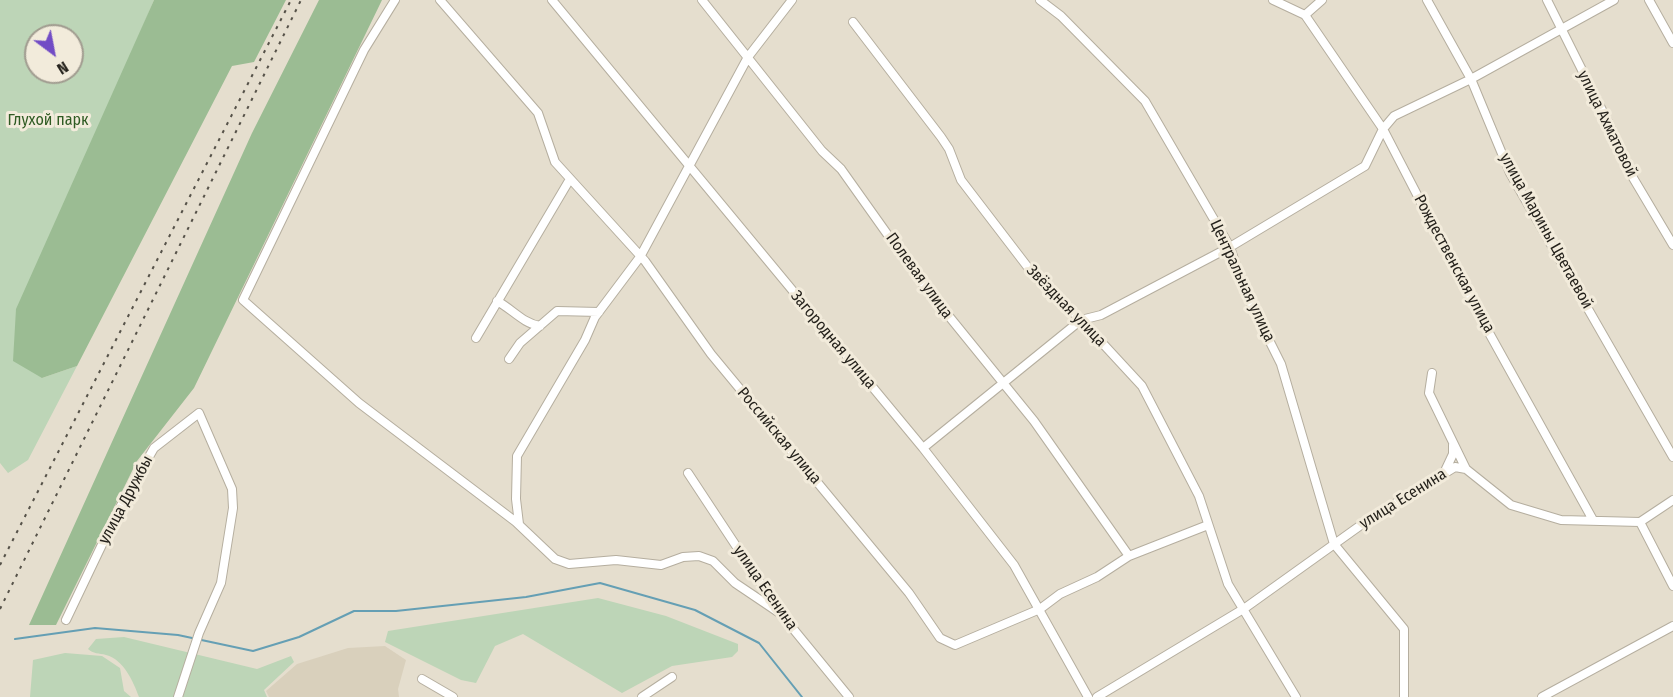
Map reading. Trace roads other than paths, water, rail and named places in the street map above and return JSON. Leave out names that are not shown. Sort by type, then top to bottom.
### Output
[{"type":"street","points":[[395,0],[364,50],[243,300],[359,403],[520,526],[555,560],[569,564],[616,560],[661,565],[682,556],[699,556],[713,561],[735,583],[781,614]]},
{"type":"street","name":"Российская улица","points":[[440,0],[538,113],[555,162],[640,256],[711,354],[909,593],[940,638],[955,645],[1040,609],[1060,594],[1097,577],[1129,556],[1208,525]]},
{"type":"street","name":"Загородная улица","points":[[552,0],[922,448],[1014,566],[1088,697]]},
{"type":"street","name":"Полевая улица","points":[[702,0],[822,151],[841,169],[922,283],[1002,385],[1034,421],[1129,556]]},
{"type":"street","points":[[520,526],[516,499],[517,456],[599,312],[640,256],[747,57],[792,0]]},
{"type":"street","name":"Центральная улица","points":[[1040,0],[1061,16],[1145,101],[1230,247],[1245,292],[1281,364],[1334,544]]},
{"type":"street","points":[[1273,0],[1305,15],[1322,0]]},
{"type":"street","name":"улица Марины Цветаевой","points":[[1427,0],[1471,79],[1510,173],[1625,369],[1673,457]]},
{"type":"street","name":"улица Ахматовой","points":[[1547,0],[1609,124],[1629,171],[1673,245]]},
{"type":"street","points":[[922,448],[1080,320],[1101,315],[1230,247],[1365,165],[1383,129],[1394,116],[1471,79],[1614,0]]},
{"type":"street","points":[[1648,0],[1673,43]]},
{"type":"street","name":"Рождественская улица","points":[[1305,15],[1383,129],[1484,322],[1593,520]]},
{"type":"street","name":"Звёздная улица","points":[[853,22],[950,148],[961,180],[1020,259],[1045,289],[1080,320],[1142,386],[1199,496],[1228,584],[1245,608]]},
{"type":"street","points":[[476,338],[570,179]]},
{"type":"street","points":[[497,301],[513,309],[528,324],[540,326]]},
{"type":"street","points":[[509,359],[520,343],[557,311],[599,312]]},
{"type":"street","points":[[1432,373],[1429,393],[1466,469]]},
{"type":"street","name":"улица Дружбы","points":[[66,620],[119,509],[154,448],[199,413],[232,489],[233,508],[221,583],[199,633],[178,697]]},
{"type":"street","points":[[1445,471],[1453,453],[1452,440]]},
{"type":"street","name":"улица Есенина","points":[[1097,697],[1245,608],[1334,544],[1445,471],[1455,467],[1466,469],[1511,506],[1561,520],[1640,522]]},
{"type":"street","name":"улица Есенина","points":[[688,473],[781,614],[849,697]]},
{"type":"street","points":[[1673,500],[1640,522],[1673,586]]},
{"type":"street","points":[[1334,544],[1404,629],[1404,697]]},
{"type":"street","points":[[1245,608],[1296,697]]},
{"type":"street","points":[[1547,696],[1673,626]]},
{"type":"street","points":[[642,697],[672,677]]},
{"type":"street","points":[[422,679],[453,697]]},
{"type":"waterway","points":[[15,639],[95,628],[178,635],[253,651],[299,637],[354,611],[396,611],[526,597],[600,583],[695,610],[759,643],[802,697]]},
{"type":"railway","points":[[0,565],[291,0]]},
{"type":"railway","points":[[0,609],[301,0]]},
{"type":"park label","name":"Глухой парк","points":[[48,121]]}]
